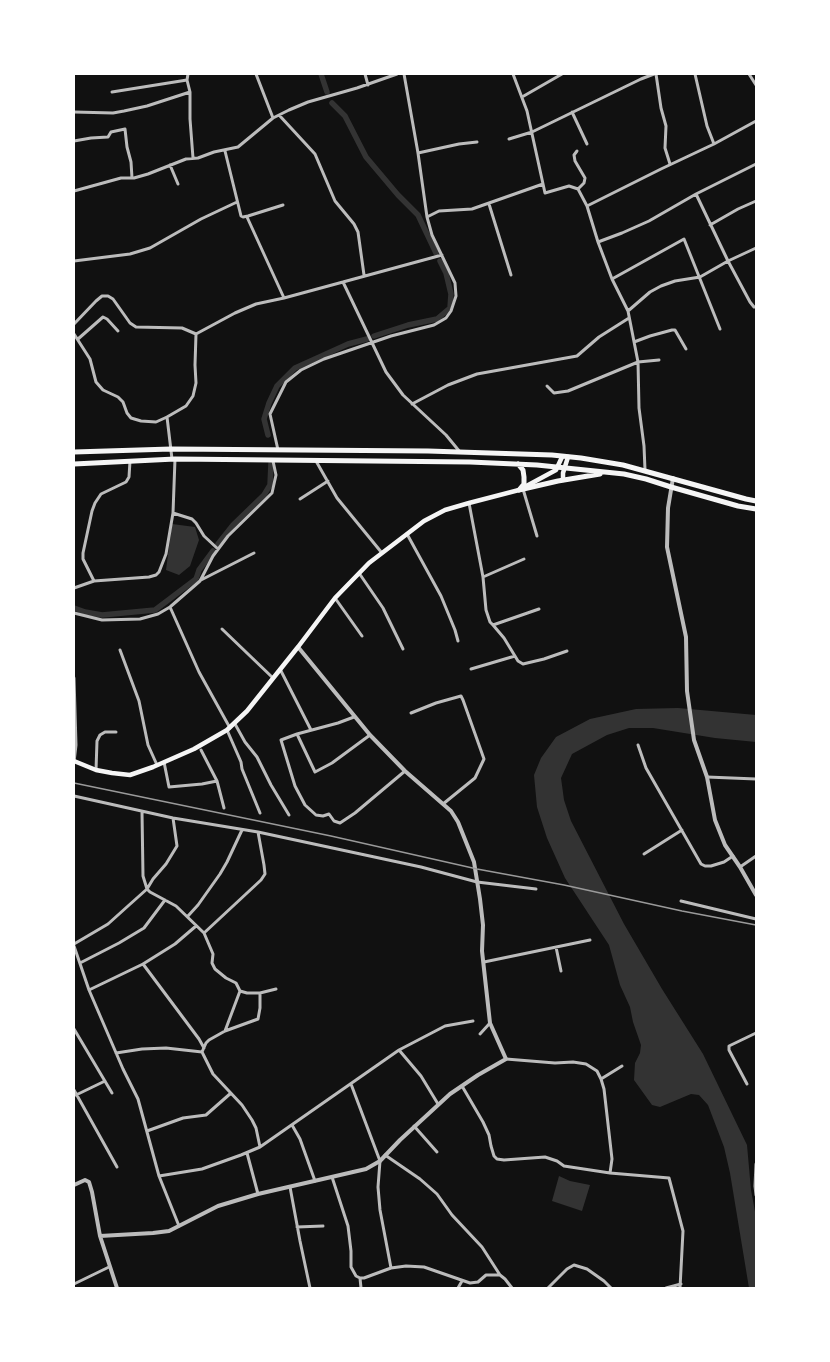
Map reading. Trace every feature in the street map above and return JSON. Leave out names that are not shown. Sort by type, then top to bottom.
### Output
[{"type":"main road","points":[[74,452],[171,449],[278,450],[460,452],[565,457],[623,465],[645,470],[756,501]]},
{"type":"main road","points":[[521,490],[556,470],[565,457]]},
{"type":"main road","points":[[563,480],[565,457]]},
{"type":"main road","points":[[74,464],[174,459],[470,462],[559,466],[565,468],[612,472],[646,479],[738,506],[756,509]]},
{"type":"main road","points":[[518,464],[523,470],[524,477],[524,484],[521,490]]},
{"type":"main road","points":[[74,762],[96,770],[130,775],[157,765],[194,748],[228,729],[235,724],[273,678],[335,598],[359,573],[369,563],[424,521],[444,510],[563,480],[612,472]]},
{"type":"street","points":[[188,74],[187,80],[190,92],[190,119],[193,158]]},
{"type":"street","points":[[256,74],[274,118]]},
{"type":"street","points":[[365,74],[368,85]]},
{"type":"street","points":[[74,191],[121,178],[132,178],[148,174],[193,158],[238,147],[279,115],[308,102],[368,85],[397,74]]},
{"type":"street","points":[[278,450],[270,414],[286,382],[300,370],[324,359],[372,342],[434,325],[446,318],[451,311],[456,296],[455,283],[432,235],[427,217],[418,153],[404,74]]},
{"type":"street","points":[[512,74],[522,97],[532,132],[545,193],[569,186],[578,189],[587,206],[598,242],[612,279],[628,311],[638,362],[639,408],[644,446],[645,470]]},
{"type":"street","points":[[522,97],[562,74]]},
{"type":"street","points":[[509,139],[532,132],[641,79],[655,74],[666,126],[665,148],[670,164]]},
{"type":"street","points":[[695,74],[707,126],[714,144]]},
{"type":"street","points":[[749,74],[756,85]]},
{"type":"street","points":[[112,92],[187,80]]},
{"type":"street","points":[[74,112],[113,113],[147,106],[190,92]]},
{"type":"street","points":[[572,112],[587,144]]},
{"type":"street","points":[[279,115],[315,154],[335,201],[354,224],[358,232],[364,276]]},
{"type":"street","points":[[587,206],[670,164],[714,144],[756,121]]},
{"type":"street","points":[[74,141],[108,137],[111,132],[125,129],[127,147],[131,162],[132,178]]},
{"type":"street","points":[[418,153],[459,144],[477,142]]},
{"type":"street","points":[[225,151],[241,216],[247,217],[282,205]]},
{"type":"street","points":[[577,151],[574,155],[575,161],[585,178],[584,183],[578,189]]},
{"type":"street","points":[[598,242],[649,221],[696,194],[756,164]]},
{"type":"street","points":[[170,165],[178,184]]},
{"type":"street","points":[[427,217],[439,211],[472,209],[543,184]]},
{"type":"street","points":[[696,194],[728,261],[750,302],[754,307],[756,307]]},
{"type":"street","points":[[710,225],[738,209],[756,201]]},
{"type":"street","points":[[74,261],[130,254],[150,248],[237,202]]},
{"type":"street","points":[[489,204],[511,274]]},
{"type":"street","points":[[247,217],[284,298]]},
{"type":"street","points":[[612,279],[684,239],[720,329]]},
{"type":"street","points":[[628,311],[650,292],[661,286],[675,281],[700,277],[728,261],[756,248]]},
{"type":"street","points":[[196,334],[235,313],[256,304],[284,298],[442,255]]},
{"type":"street","points":[[343,282],[386,372],[403,395],[446,435],[460,452]]},
{"type":"street","points":[[74,324],[102,296],[108,296],[113,299],[130,323],[136,327],[182,328],[196,334]]},
{"type":"street","points":[[78,339],[103,317],[107,319],[118,331]]},
{"type":"street","points":[[412,404],[448,385],[477,374],[577,356],[599,337],[629,318]]},
{"type":"street","points":[[634,342],[656,334],[675,330],[686,349]]},
{"type":"street","points":[[74,334],[90,359],[96,382],[103,390],[118,398],[122,402],[127,414],[131,418],[141,421],[156,422],[186,406],[193,396],[196,383],[194,365],[196,334]]},
{"type":"street","points":[[547,386],[554,393],[568,391],[638,362],[659,360]]},
{"type":"street","points":[[74,588],[94,581],[149,577],[156,575],[159,572],[166,554],[173,513],[174,459],[171,449],[167,417]]},
{"type":"street","points":[[94,581],[83,558],[92,511],[100,494],[126,482],[129,477],[130,461]]},
{"type":"street","points":[[200,581],[213,556],[228,536],[272,493],[276,475],[273,461]]},
{"type":"street","points":[[316,461],[337,498],[382,553]]},
{"type":"street","points":[[673,478],[668,508],[667,547],[686,637],[686,691],[694,740],[707,777],[714,820],[725,845],[740,867],[756,896]]},
{"type":"street","points":[[300,499],[328,481]]},
{"type":"street","points":[[521,490],[537,536]]},
{"type":"street","points":[[469,503],[483,577],[486,610],[490,622],[504,638],[518,661],[523,664],[567,651]]},
{"type":"street","points":[[173,513],[192,519],[204,536],[218,549]]},
{"type":"street","points":[[407,534],[441,596],[458,641]]},
{"type":"street","points":[[74,613],[102,620],[140,619],[158,614],[170,607],[200,581],[254,553]]},
{"type":"street","points":[[483,577],[524,559]]},
{"type":"street","points":[[359,573],[380,603],[403,649]]},
{"type":"street","points":[[335,598],[362,636]]},
{"type":"street","points":[[170,607],[199,672],[228,729],[260,813]]},
{"type":"street","points":[[493,625],[539,609]]},
{"type":"street","points":[[222,629],[273,678]]},
{"type":"street","points":[[298,647],[370,735],[405,771],[451,811],[458,822],[474,862],[481,905],[483,925],[482,951],[490,1023],[506,1059]]},
{"type":"street","points":[[120,650],[139,701],[148,745],[157,765]]},
{"type":"street","points":[[470,669],[515,656]]},
{"type":"street","points":[[280,669],[311,730]]},
{"type":"street","points":[[74,678],[76,745],[74,762]]},
{"type":"street","points":[[411,712],[461,696],[484,759],[475,778],[443,804]]},
{"type":"street","points":[[354,717],[281,740],[295,786],[305,805],[316,815],[323,816],[329,814],[334,821],[340,823],[355,813],[405,771]]},
{"type":"street","points":[[235,724],[245,742],[257,756],[271,785],[289,815]]},
{"type":"street","points":[[96,770],[97,740],[100,735],[105,732],[116,732]]},
{"type":"street","points":[[297,734],[315,772],[332,764],[370,735]]},
{"type":"street","points":[[638,745],[646,768],[701,864],[711,866],[724,862],[733,856]]},
{"type":"street","points":[[201,750],[217,781],[224,808]]},
{"type":"street","points":[[164,762],[169,787],[217,781]]},
{"type":"street","points":[[707,777],[756,779]]},
{"type":"street","points":[[74,796],[142,812],[258,832],[421,867],[477,882],[536,889]]},
{"type":"street","points":[[142,812],[143,876],[147,889],[176,906],[204,933],[214,954],[212,963],[215,969],[219,974],[236,983],[240,992],[225,1031]]},
{"type":"street","points":[[173,818],[177,846],[166,864],[153,879],[147,889],[108,924],[74,945],[89,990],[116,1053],[138,1099],[159,1176],[179,1226]]},
{"type":"street","points":[[188,916],[198,905],[220,874],[242,830]]},
{"type":"street","points":[[644,854],[682,830]]},
{"type":"street","points":[[204,933],[261,880],[265,874],[258,832]]},
{"type":"street","points":[[740,867],[756,856]]},
{"type":"street","points":[[80,963],[119,944],[144,928],[165,900]]},
{"type":"street","points":[[681,901],[756,919]]},
{"type":"street","points":[[89,990],[143,964],[175,944],[196,926]]},
{"type":"street","points":[[484,962],[590,940]]},
{"type":"street","points":[[556,947],[561,971]]},
{"type":"street","points":[[143,964],[199,1039],[213,1074],[242,1106],[252,1120],[256,1128],[260,1147]]},
{"type":"street","points":[[240,992],[260,993],[276,989]]},
{"type":"street","points":[[203,1051],[206,1042],[225,1031],[258,1019],[260,993]]},
{"type":"street","points":[[159,1176],[202,1169],[260,1147],[399,1050],[444,1026],[473,1021]]},
{"type":"street","points":[[480,1034],[490,1023]]},
{"type":"street","points":[[74,1029],[112,1093]]},
{"type":"street","points":[[747,1084],[729,1050],[729,1046],[756,1033]]},
{"type":"street","points":[[116,1053],[166,1048],[203,1051]]},
{"type":"street","points":[[399,1050],[421,1076],[438,1104]]},
{"type":"street","points":[[100,1236],[169,1231],[218,1206],[258,1194],[366,1169],[380,1161],[438,1104],[478,1075],[506,1059],[555,1063],[573,1062],[586,1064],[596,1071],[601,1078],[604,1089],[612,1159],[610,1173]]},
{"type":"street","points":[[601,1078],[622,1066]]},
{"type":"street","points":[[76,1095],[105,1081]]},
{"type":"street","points":[[351,1084],[380,1161],[378,1187],[380,1210],[391,1268]]},
{"type":"street","points":[[462,1086],[483,1122],[489,1135],[494,1156],[497,1159],[504,1160],[545,1157],[557,1161],[564,1166],[610,1173],[669,1178],[683,1231],[680,1286],[666,1288]]},
{"type":"street","points":[[74,1090],[117,1167]]},
{"type":"street","points":[[147,1131],[183,1118],[206,1115],[231,1094]]},
{"type":"street","points":[[292,1125],[300,1139],[314,1181]]},
{"type":"street","points":[[414,1126],[437,1152]]},
{"type":"street","points":[[247,1153],[258,1194]]},
{"type":"street","points":[[385,1156],[420,1180],[437,1194],[452,1215],[482,1247],[500,1275],[512,1288]]},
{"type":"street","points":[[756,1164],[756,1195]]},
{"type":"street","points":[[332,1177],[348,1226],[351,1267],[353,1272],[360,1278],[361,1288]]},
{"type":"street","points":[[74,1185],[85,1180],[89,1182],[100,1236],[117,1288]]},
{"type":"street","points":[[290,1187],[310,1288]]},
{"type":"street","points":[[297,1227],[323,1226]]},
{"type":"street","points":[[548,1288],[567,1269],[574,1265],[587,1269],[611,1288]]},
{"type":"street","points":[[360,1278],[364,1278],[391,1268],[406,1266],[424,1267],[474,1284],[486,1275],[500,1275]]},
{"type":"street","points":[[74,1284],[109,1267]]},
{"type":"street","points":[[458,1288],[462,1281]]},
{"type":"shaded area","points":[[172,524],[195,527],[199,540],[190,566],[179,575],[166,570]]},
{"type":"shaded area","points":[[678,708],[756,715],[756,742],[715,738],[653,728],[629,728],[607,735],[572,754],[561,778],[564,800],[571,821],[624,924],[662,989],[703,1054],[747,1145],[751,1190],[756,1217],[756,1288],[749,1288],[730,1173],[724,1147],[708,1105],[699,1095],[691,1094],[660,1107],[652,1105],[634,1080],[635,1063],[640,1053],[641,1045],[633,1022],[630,1007],[620,985],[609,945],[565,878],[547,838],[537,807],[534,775],[541,758],[556,737],[590,719],[636,709]]},
{"type":"shaded area","points":[[559,1176],[570,1181],[590,1185],[582,1211],[552,1201]]},
{"type":"waterway","points":[[321,74],[327,92]]},
{"type":"waterway","points":[[332,103],[345,116],[366,157],[398,195],[418,215],[436,253]]},
{"type":"waterway","points":[[374,336],[408,325],[437,319],[450,308],[451,294],[446,273],[440,261]]},
{"type":"waterway","points":[[268,435],[264,419],[269,403],[277,386],[295,368],[348,344],[367,339]]},
{"type":"waterway","points":[[218,544],[233,525],[264,495],[270,485],[271,463]]},
{"type":"waterway","points":[[74,608],[85,612],[102,615],[155,610],[196,579],[199,570],[213,551]]},
{"type":"railway","points":[[74,783],[331,836],[477,869],[564,885],[682,911],[756,925]]}]
